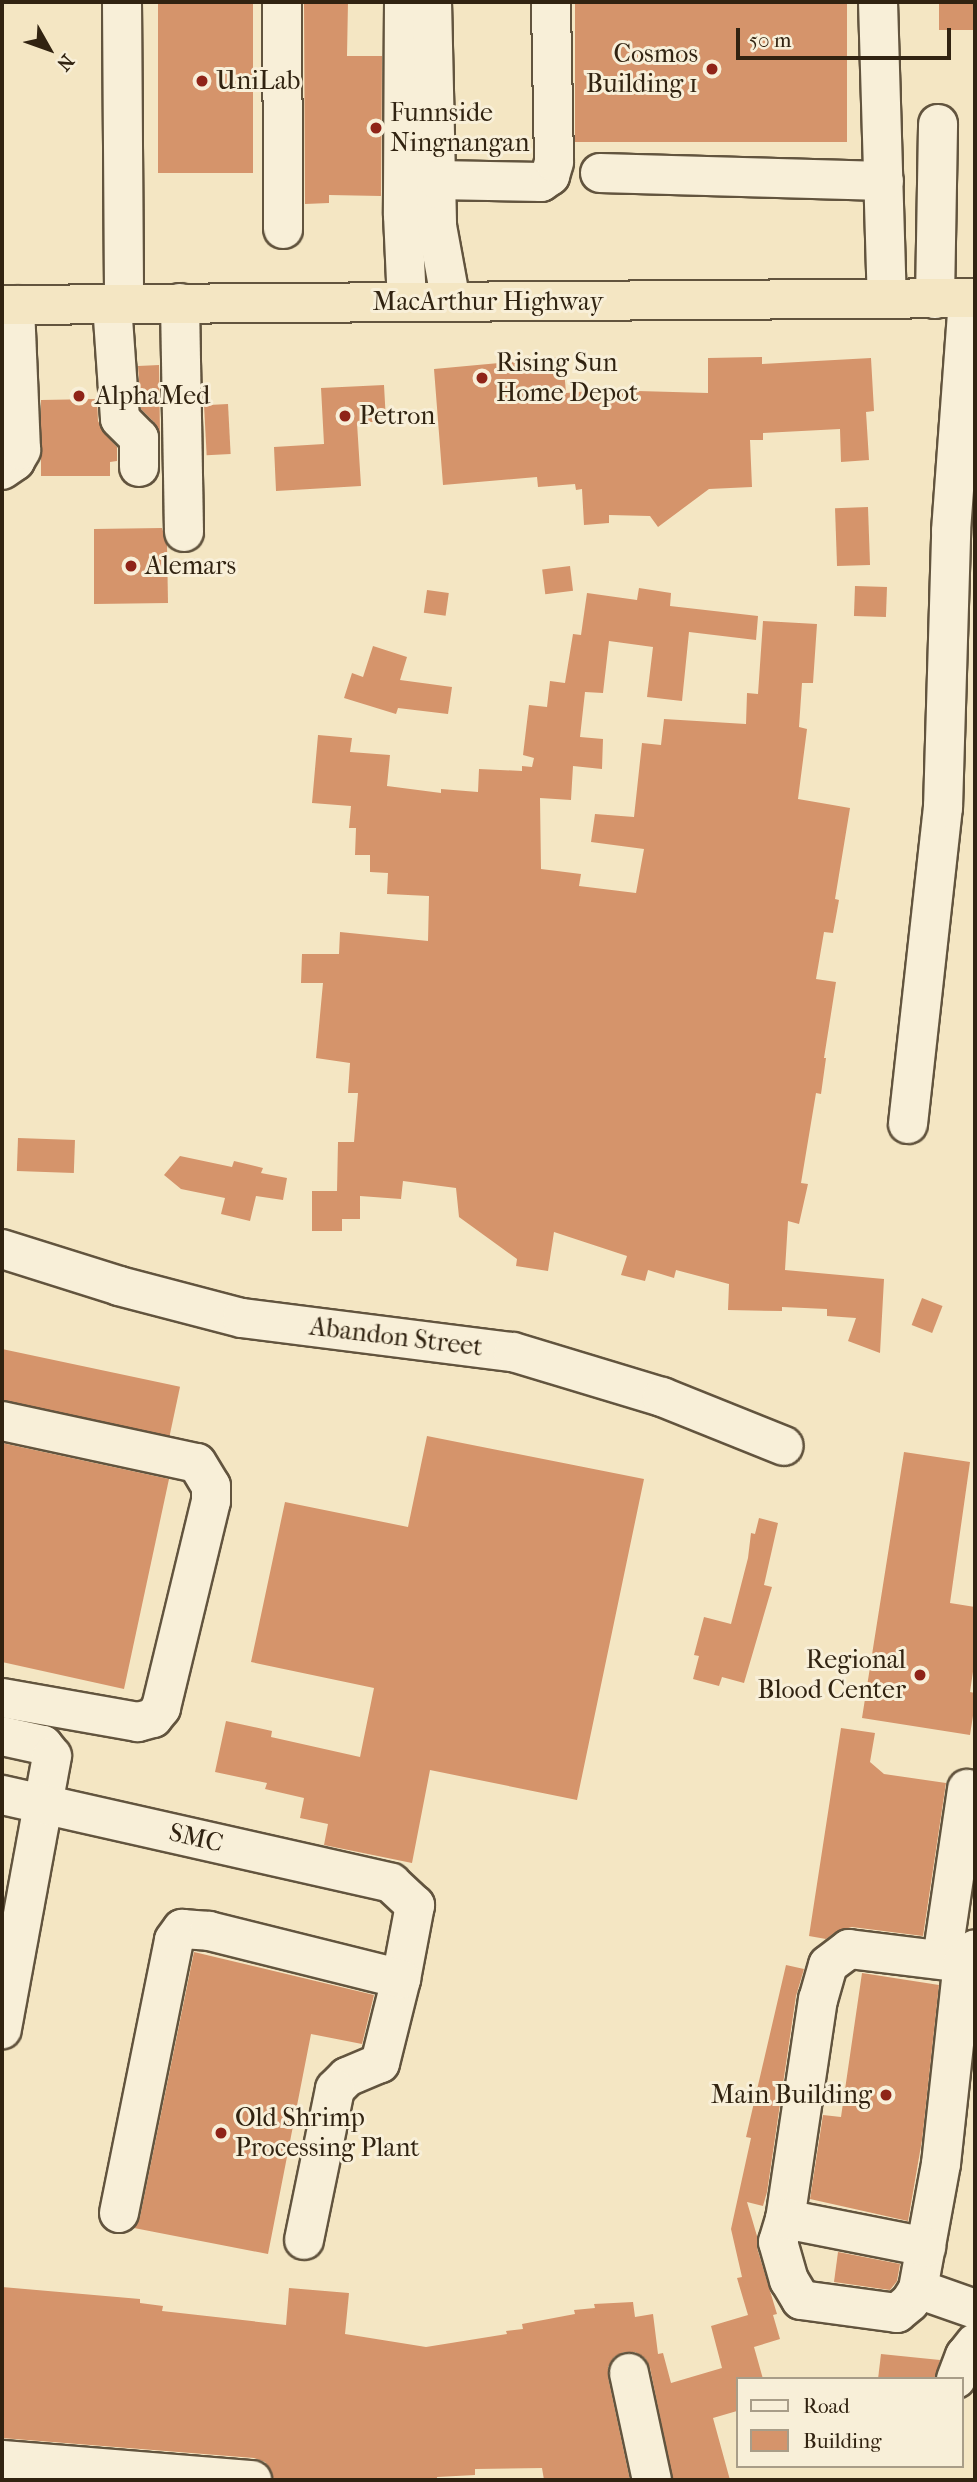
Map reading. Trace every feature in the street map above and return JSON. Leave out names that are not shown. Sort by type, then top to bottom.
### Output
[{"type":"highway","name":"MacArthur Highway","points":[[9,305],[959,299]]},
{"type":"street","points":[[122,2],[118,304],[120,419],[139,438],[139,467]]},
{"type":"street","points":[[282,2],[283,229]]},
{"type":"street","points":[[404,2],[402,215],[407,302]]},
{"type":"street","points":[[432,2],[437,226],[451,302]]},
{"type":"street","points":[[437,180],[541,183],[550,176],[554,162],[551,2]]},
{"type":"street","points":[[878,2],[887,299]]},
{"type":"street","points":[[908,1124],[943,808],[959,299],[939,124]]},
{"type":"street","points":[[600,173],[884,181]]},
{"type":"street","points":[[180,303],[184,532]]},
{"type":"street","points":[[2,470],[15,461],[20,450],[9,305]]},
{"type":"street","name":"Abandon Street","points":[[2,1249],[119,1286],[242,1318],[513,1352],[662,1396],[785,1446]]},
{"type":"street","points":[[2,1422],[197,1464],[211,1486],[211,1501],[160,1708],[153,1718],[138,1722],[2,1698]]},
{"type":"street","points":[[2,1737],[43,1745],[51,1756],[45,1803],[2,2029]]},
{"type":"street","points":[[960,1957],[849,1949],[828,1965],[818,1998],[785,2220],[778,2242],[789,2280],[802,2301],[897,2313],[910,2302],[918,2289],[941,2164],[960,1957],[967,1789]]},
{"type":"street","name":"SMC","points":[[2,1795],[391,1883],[415,1905],[401,1979]]},
{"type":"street","points":[[118,2214],[174,1940],[182,1929],[209,1931],[401,1979],[380,2063],[347,2077],[335,2090],[304,2240]]},
{"type":"street","points":[[785,2220],[926,2247]]},
{"type":"street","points":[[918,2289],[975,2309]]},
{"type":"street","points":[[957,2377],[965,2356],[975,2343]]},
{"type":"street","points":[[629,2373],[652,2480]]},
{"type":"street","points":[[2,2460],[252,2480]]},
{"type":"building","name":"UniLab","points":[[158,2],[253,2],[253,173],[158,173]]},
{"type":"building","points":[[304,2],[348,2],[347,56],[382,56],[381,196],[329,195],[329,203],[305,204]]},
{"type":"building","name":"Cosmos Building 1","points":[[575,2],[847,2],[847,142],[575,142]]},
{"type":"building","points":[[939,2],[975,2],[975,30],[939,30]]},
{"type":"building","points":[[563,357],[566,393],[603,390],[708,393],[708,358],[762,357],[762,364],[871,358],[874,411],[866,412],[869,460],[841,462],[840,429],[763,433],[763,440],[750,440],[752,487],[709,489],[658,527],[650,516],[609,515],[609,523],[584,525],[582,489],[576,490],[575,484],[538,487],[537,477],[443,485],[434,369]]},
{"type":"building","points":[[159,365],[160,436],[155,423],[141,409],[138,366]]},
{"type":"building","points":[[384,385],[386,421],[357,423],[361,486],[276,491],[274,447],[324,444],[321,388]]},
{"type":"building","points":[[97,399],[98,421],[117,447],[117,461],[110,462],[110,476],[41,476],[41,400]]},
{"type":"building","points":[[228,404],[231,454],[207,455],[204,405]]},
{"type":"building","points":[[868,507],[870,565],[837,566],[835,508]]},
{"type":"building","name":"Alemars","points":[[162,528],[167,545],[168,603],[94,604],[94,529]]},
{"type":"building","points":[[570,566],[573,591],[545,594],[542,569]]},
{"type":"building","points":[[855,586],[887,587],[886,617],[854,616]]},
{"type":"building","points":[[639,588],[671,593],[670,606],[758,616],[756,640],[689,632],[682,701],[647,697],[653,647],[609,641],[603,693],[585,692],[580,737],[603,739],[602,769],[573,766],[571,800],[540,798],[541,869],[581,874],[579,886],[636,893],[644,849],[591,842],[595,814],[634,817],[642,743],[661,745],[664,719],[746,724],[747,693],[758,694],[763,621],[817,624],[813,683],[802,683],[799,727],[807,729],[798,799],[850,808],[835,899],[839,900],[833,933],[824,932],[816,979],[836,982],[821,1094],[816,1093],[801,1183],[808,1184],[799,1224],[788,1221],[785,1270],[884,1279],[880,1353],[848,1341],[856,1318],[827,1316],[827,1309],[782,1307],[782,1311],[728,1310],[729,1284],[676,1270],[674,1278],[648,1270],[645,1281],[621,1275],[627,1256],[554,1232],[548,1271],[516,1266],[517,1259],[459,1217],[456,1188],[403,1181],[401,1199],[360,1196],[360,1219],[342,1219],[342,1231],[312,1231],[312,1191],[337,1191],[338,1142],[354,1142],[358,1093],[348,1093],[350,1063],[316,1058],[323,983],[301,983],[302,954],[339,954],[340,932],[428,941],[429,896],[387,894],[388,873],[370,872],[370,855],[355,855],[356,828],[349,828],[351,806],[312,803],[318,735],[352,738],[350,752],[390,755],[387,786],[441,793],[441,789],[478,792],[479,769],[522,771],[522,766],[532,767],[534,758],[523,755],[529,705],[547,707],[550,681],[565,683],[573,634],[581,635],[587,593],[637,600]]},
{"type":"building","points":[[427,590],[449,593],[446,616],[424,613]]},
{"type":"building","points":[[373,646],[407,657],[400,680],[452,687],[448,714],[398,708],[396,714],[344,698],[352,673],[363,677]]},
{"type":"building","points":[[18,1138],[75,1140],[74,1173],[17,1171]]},
{"type":"building","points":[[180,1156],[232,1167],[234,1161],[263,1168],[261,1173],[287,1178],[283,1200],[256,1196],[250,1221],[221,1214],[225,1198],[181,1189],[164,1175]]},
{"type":"building","points":[[922,1298],[943,1306],[932,1333],[912,1325]]},
{"type":"building","points":[[2,1349],[180,1387],[169,1437],[2,1401]]},
{"type":"building","points":[[427,1436],[644,1479],[577,1800],[430,1770],[412,1863],[324,1845],[328,1824],[300,1818],[304,1798],[265,1789],[267,1783],[215,1772],[226,1721],[272,1731],[271,1737],[360,1757],[374,1688],[251,1662],[285,1502],[408,1527]]},
{"type":"building","points":[[2,1443],[169,1479],[124,1689],[2,1662]]},
{"type":"building","points":[[904,1452],[970,1462],[950,1603],[975,1607],[975,1658],[970,1692],[975,1693],[975,1703],[970,1735],[862,1718]]},
{"type":"building","points":[[759,1518],[778,1523],[764,1585],[772,1587],[744,1683],[722,1677],[719,1686],[693,1679],[699,1656],[694,1655],[704,1617],[731,1624],[748,1558],[751,1533],[755,1534]]},
{"type":"building","points":[[841,1728],[875,1733],[870,1762],[884,1774],[946,1783],[923,1936],[852,1927],[837,1931],[826,1939],[809,1936]]},
{"type":"building","name":"Old Shrimp Processing Plant","points":[[194,1952],[374,1995],[362,2044],[311,2034],[268,2254],[134,2228],[140,2217]]},
{"type":"building","points":[[786,1965],[804,1969],[796,1996],[767,2192],[763,2206],[747,2202],[757,2236],[757,2248],[777,2314],[773,2315],[780,2339],[754,2347],[762,2377],[736,2377],[736,2411],[713,2418],[730,2480],[673,2480],[650,2368],[645,2358],[635,2352],[624,2352],[614,2357],[608,2367],[630,2480],[544,2480],[542,2468],[475,2469],[475,2475],[437,2477],[437,2480],[274,2480],[265,2462],[254,2458],[2,2438],[2,2287],[140,2299],[140,2303],[163,2306],[162,2311],[286,2325],[289,2288],[349,2293],[345,2334],[426,2347],[507,2334],[506,2331],[523,2329],[522,2324],[575,2314],[574,2310],[595,2308],[594,2304],[633,2302],[635,2317],[653,2314],[658,2354],[663,2353],[671,2383],[722,2368],[711,2326],[748,2315],[737,2278],[742,2277],[731,2229],[751,2138],[746,2137]]},
{"type":"building","name":"Main Building","points":[[862,1973],[939,1985],[922,2140],[908,2221],[810,2199],[823,2115],[841,2117]]},
{"type":"building","points":[[838,2252],[900,2264],[897,2281],[890,2290],[834,2282]]},
{"type":"building","points":[[881,2354],[940,2360],[936,2377],[878,2377]]},
{"type":"place","name":"Cosmos Building 1","points":[[712,69]]},
{"type":"place","name":"UniLab","points":[[202,81]]},
{"type":"place","name":"Funnside Ningnangan","points":[[376,128]]},
{"type":"place","name":"Rising Sun Home Depot","points":[[482,378]]},
{"type":"place","name":"AlphaMed","points":[[79,396]]},
{"type":"place","name":"Petron","points":[[345,416]]},
{"type":"place","name":"Alemars","points":[[131,566]]},
{"type":"place","name":"Regional Blood Center","points":[[920,1675]]},
{"type":"place","name":"Main Building","points":[[886,2095]]},
{"type":"place","name":"Old Shrimp Processing Plant","points":[[221,2133]]}]
